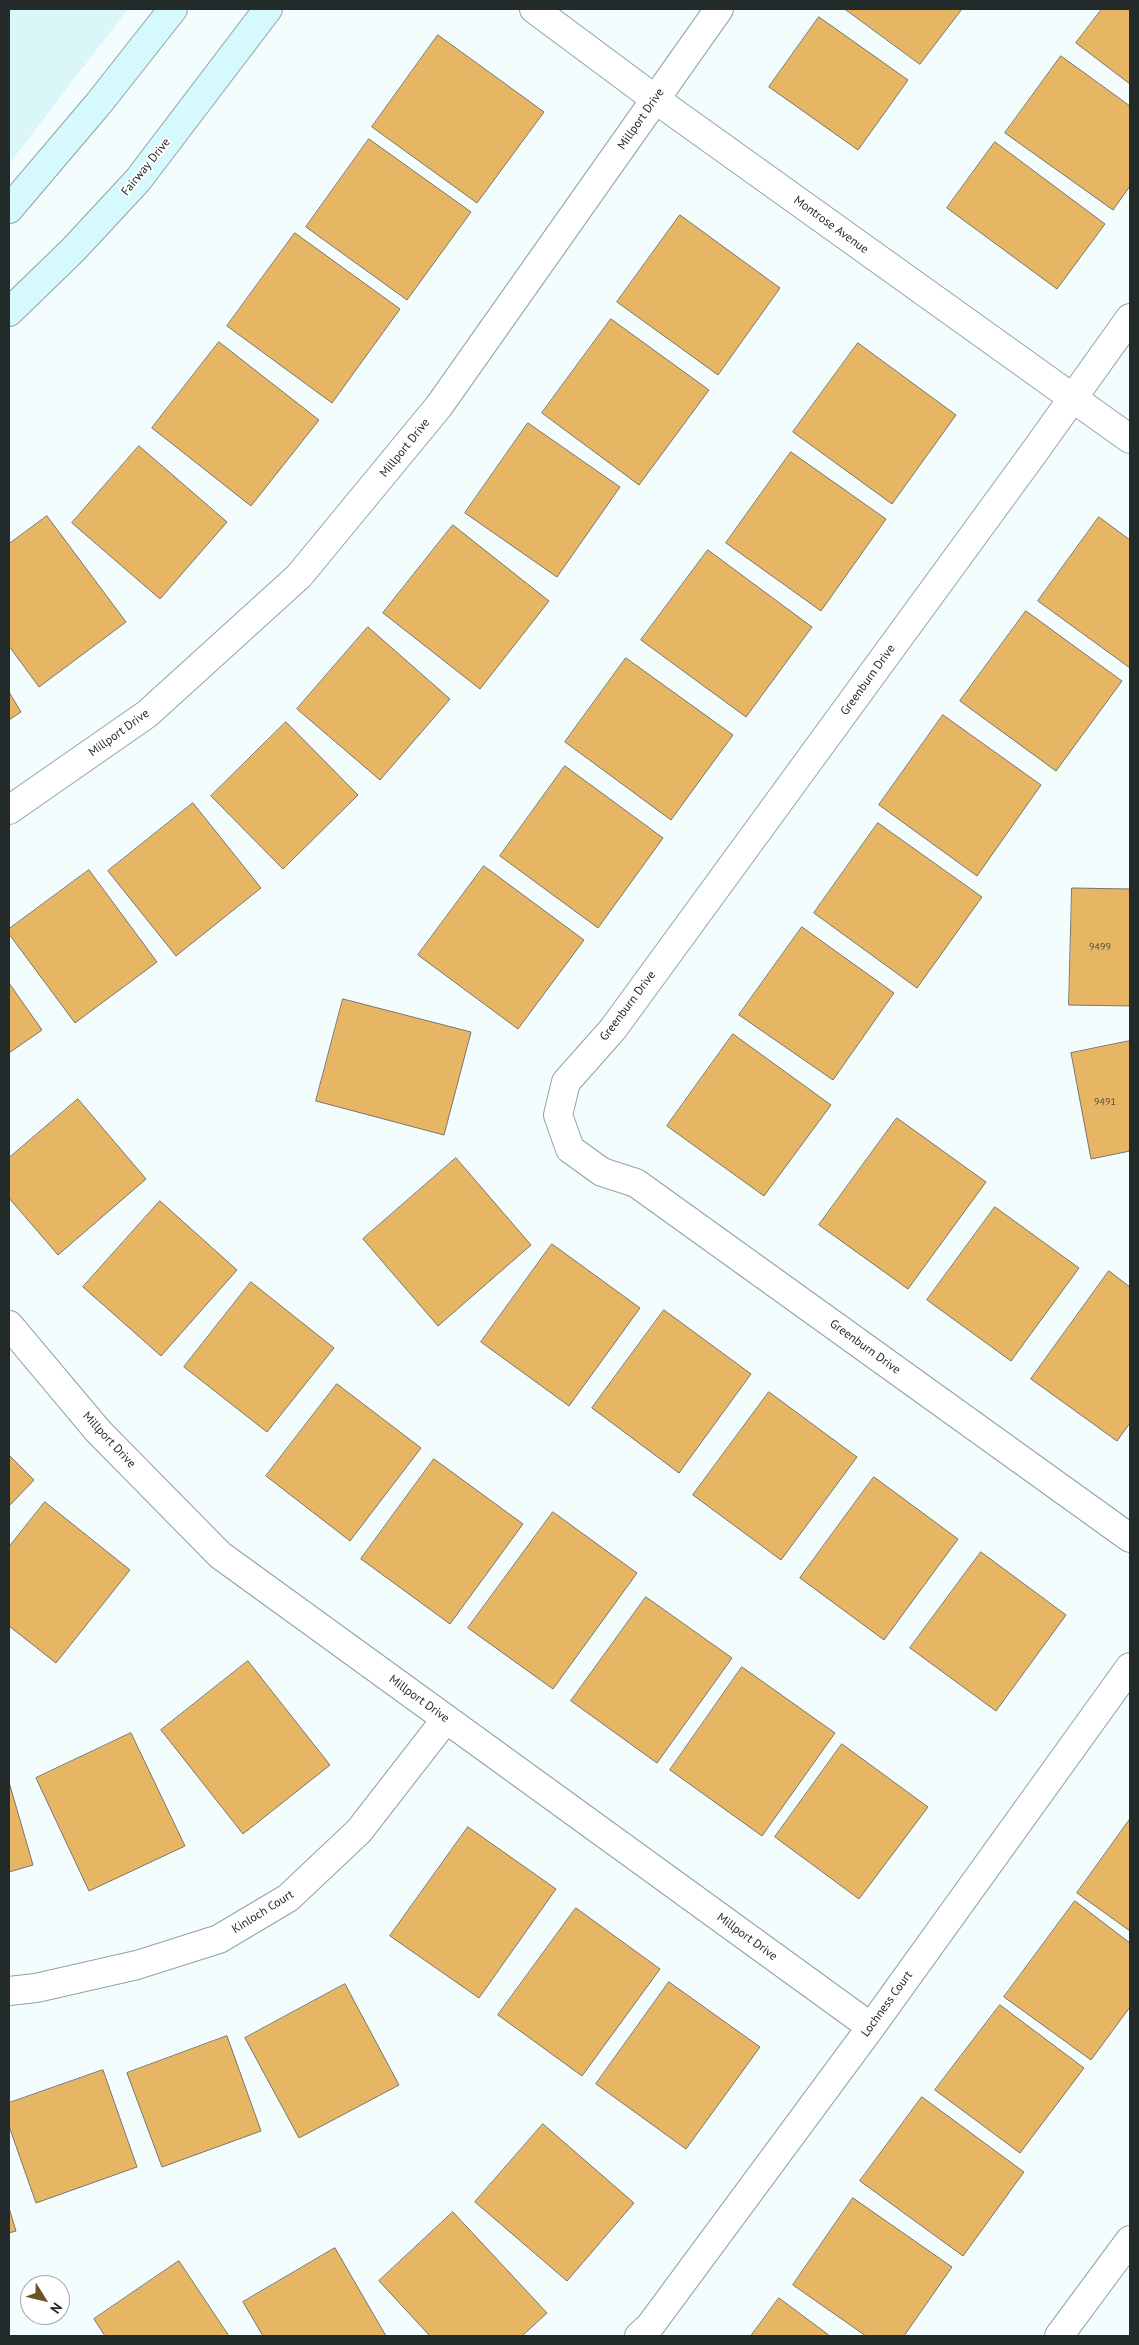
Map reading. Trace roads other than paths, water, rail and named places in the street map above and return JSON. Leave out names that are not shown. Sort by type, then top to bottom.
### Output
[{"type":"main road","points":[[9,209],[68,141],[173,9]]},
{"type":"main road","name":"Fairway Drive","points":[[9,312],[73,250],[138,180],[268,9]]},
{"type":"street","name":"Montrose Avenue","points":[[534,9],[655,99],[1130,439]]},
{"type":"street","name":"Millport Drive","points":[[9,810],[147,714],[299,576],[439,406],[719,9]]},
{"type":"street","name":"Greenburn Drive","points":[[1130,318],[1073,399],[613,1029],[566,1082],[558,1115],[570,1149],[602,1172],[636,1183],[1130,1538]]},
{"type":"street","name":"Millport Drive","points":[[9,1324],[98,1430],[220,1555],[871,2027]]},
{"type":"street","name":"Lochness Court","points":[[639,2336],[650,2326],[871,2027],[1130,1667]]},
{"type":"street","name":"Kinloch Court","points":[[9,1991],[36,1988],[138,1965],[219,1939],[288,1898],[359,1831],[446,1718]]},
{"type":"street","points":[[1059,2336],[1130,2240]]}]
